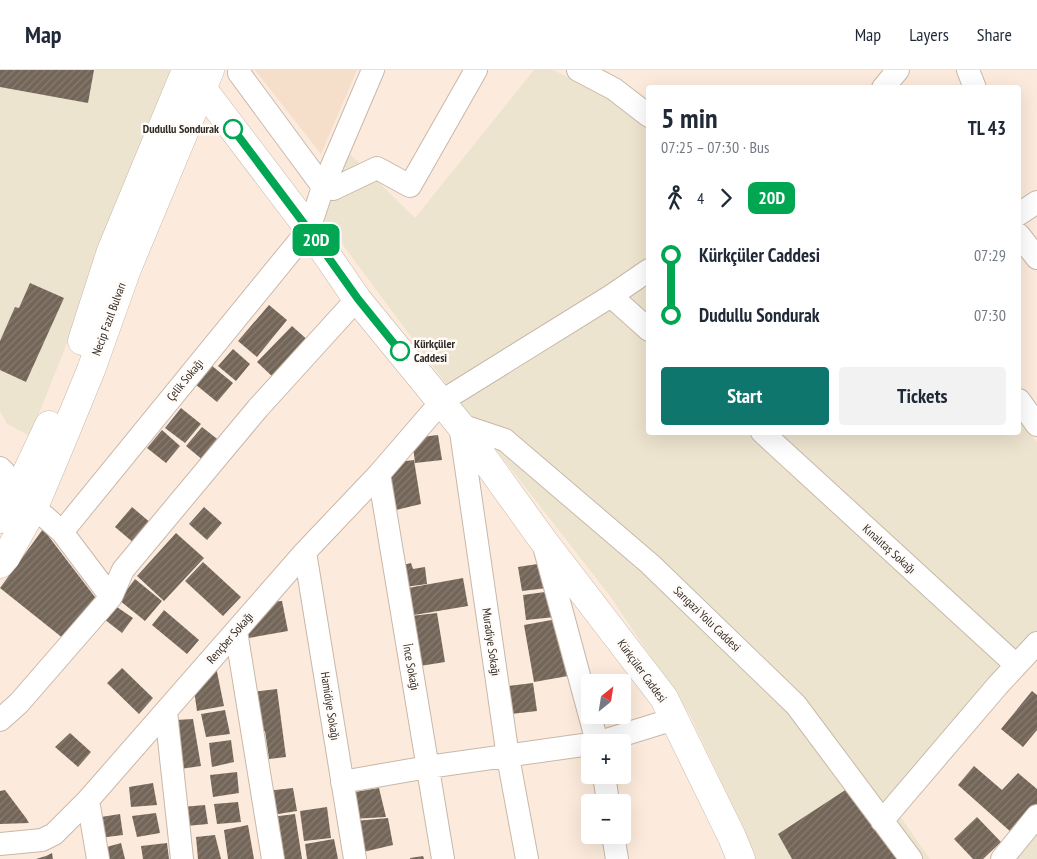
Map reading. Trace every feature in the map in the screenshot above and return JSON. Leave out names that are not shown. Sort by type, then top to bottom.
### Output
[{"type":"main road","name":"Kürkçüler Caddesi","points":[[195,76],[358,299],[442,401],[542,539],[664,698],[741,859]]},
{"type":"main road","name":"Necip Fazıl Bulvarı","points":[[0,564],[34,508],[88,379],[195,76]]},
{"type":"main road","name":"Necip Fazıl Bulvarı","points":[[0,519],[16,493],[48,428],[74,365],[111,251],[195,76]]},
{"type":"street","name":"Çelik Sokağı","points":[[62,532],[308,229],[323,187],[373,70]]},
{"type":"street","points":[[239,73],[323,187],[333,189],[377,168],[410,186],[476,70]]},
{"type":"street","points":[[578,70],[614,89],[646,114]]},
{"type":"street","points":[[886,85],[898,70]]},
{"type":"street","points":[[968,70],[974,85]]},
{"type":"street","points":[[1021,237],[1037,258]]},
{"type":"street","name":"Rençber Sokağı","points":[[7,849],[42,840],[54,834],[88,800],[305,552],[378,474],[442,401],[611,296],[646,272]]},
{"type":"street","points":[[611,296],[646,327]]},
{"type":"street","points":[[0,720],[19,703],[111,597],[124,570],[258,408],[358,299]]},
{"type":"street","points":[[1021,403],[1037,425]]},
{"type":"street","name":"Muradiye Sokağı","points":[[460,425],[508,757],[526,859]]},
{"type":"street","name":"Sarıgazi Yolu Caddesi","points":[[460,425],[505,440],[650,564],[796,705],[911,859]]},
{"type":"street","name":"Kınalıtaş Sokağı","points":[[765,435],[1016,665]]},
{"type":"street","points":[[0,468],[4,472],[3,490],[0,495]]},
{"type":"street","name":"İnce Sokağı","points":[[378,474],[443,859]]},
{"type":"street","points":[[34,508],[62,532],[111,597]]},
{"type":"street","points":[[542,539],[596,734]]},
{"type":"street","name":"Hamidiye Sokağı","points":[[305,552],[354,859]]},
{"type":"street","points":[[236,631],[273,859]]},
{"type":"street","points":[[882,821],[1037,643]]},
{"type":"street","points":[[166,712],[182,859]]},
{"type":"street","points":[[624,734],[674,719]]},
{"type":"street","points":[[342,782],[428,767],[581,745]]},
{"type":"street","points":[[88,800],[98,859]]},
{"type":"street","points":[[1013,855],[1037,816]]},
{"type":"street","points":[[614,844],[617,859]]},
{"type":"shaded area","points":[[0,70],[176,70],[30,436],[7,424],[0,411]]},
{"type":"shaded area","points":[[255,70],[357,70],[321,154]]},
{"type":"shaded area","points":[[534,70],[553,70],[617,100],[646,123],[646,435],[1021,435],[1021,421],[1037,442],[1037,633],[890,802],[930,859],[755,859],[739,819],[691,717],[610,596],[469,415],[323,218],[346,150],[415,218]]},
{"type":"shaded area","points":[[1037,829],[1037,859],[1012,859]]},
{"type":"building","points":[[0,70],[94,70],[88,103],[0,87]]},
{"type":"building","points":[[30,283],[64,298],[26,382],[0,370],[0,341],[15,307],[19,308]]},
{"type":"building","points":[[269,305],[287,320],[257,357],[238,341]]},
{"type":"building","points":[[292,326],[311,343],[276,380],[257,362]]},
{"type":"building","points":[[233,349],[250,364],[236,381],[218,366]]},
{"type":"building","points":[[211,365],[233,383],[217,402],[195,384]]},
{"type":"building","points":[[181,408],[201,424],[185,443],[165,428]]},
{"type":"building","points":[[202,427],[221,442],[204,461],[186,446]]},
{"type":"building","points":[[162,430],[180,446],[166,463],[147,448]]},
{"type":"building","points":[[438,435],[442,460],[415,463],[412,438]]},
{"type":"building","points":[[414,460],[421,504],[396,510],[389,472],[398,462]]},
{"type":"building","points":[[132,507],[152,524],[135,544],[115,527]]},
{"type":"building","points":[[204,507],[222,523],[207,540],[189,524]]},
{"type":"building","points":[[43,529],[98,601],[64,639],[0,588]]},
{"type":"building","points":[[176,533],[204,558],[164,601],[137,576]]},
{"type":"building","points":[[203,562],[241,597],[223,616],[185,581]]},
{"type":"building","points":[[411,563],[413,569],[425,567],[427,584],[405,587],[403,565]]},
{"type":"building","points":[[544,563],[547,588],[522,591],[518,567]]},
{"type":"building","points":[[463,578],[468,606],[414,615],[408,588]]},
{"type":"building","points":[[135,579],[162,601],[145,621],[119,600]]},
{"type":"building","points":[[552,591],[555,617],[526,620],[523,595]]},
{"type":"building","points":[[282,601],[288,631],[249,638],[247,624],[265,602]]},
{"type":"building","points":[[114,605],[133,618],[122,633],[104,619]]},
{"type":"building","points":[[164,610],[199,640],[187,654],[152,625]]},
{"type":"building","points":[[437,613],[445,662],[420,666],[411,616]]},
{"type":"building","points":[[557,619],[568,676],[534,682],[524,625]]},
{"type":"building","points":[[216,667],[224,706],[197,711],[193,683]]},
{"type":"building","points":[[122,668],[153,698],[139,714],[107,683]]},
{"type":"building","points":[[533,683],[537,711],[511,714],[507,686]]},
{"type":"building","points":[[277,689],[286,757],[269,759],[265,731],[259,732],[252,692]]},
{"type":"building","points":[[1032,691],[1037,695],[1037,730],[1023,747],[1001,729]]},
{"type":"building","points":[[225,710],[230,734],[206,737],[201,714]]},
{"type":"building","points":[[193,719],[201,766],[180,769],[176,720]]},
{"type":"building","points":[[70,733],[91,752],[78,767],[55,747]]},
{"type":"building","points":[[231,740],[234,762],[212,767],[209,743]]},
{"type":"building","points":[[974,766],[1002,790],[1018,773],[1037,789],[1037,804],[1012,833],[958,785]]},
{"type":"building","points":[[237,772],[239,793],[213,797],[210,775]]},
{"type":"building","points":[[153,783],[157,805],[131,807],[129,787]]},
{"type":"building","points":[[850,787],[903,859],[792,859],[778,834]]},
{"type":"building","points":[[293,788],[297,811],[272,815],[266,791]]},
{"type":"building","points":[[379,788],[386,817],[352,819],[349,793]]},
{"type":"building","points":[[5,790],[29,823],[0,824],[0,791]]},
{"type":"building","points":[[238,802],[241,822],[217,824],[214,804]]},
{"type":"building","points":[[205,805],[208,824],[186,826],[182,807]]},
{"type":"building","points":[[327,807],[331,838],[304,841],[300,811]]},
{"type":"building","points":[[156,813],[160,833],[137,837],[132,816]]},
{"type":"building","points":[[120,814],[123,835],[99,838],[95,818]]},
{"type":"building","points":[[295,814],[302,859],[277,859],[271,817]]},
{"type":"building","points":[[977,817],[1001,842],[983,859],[973,859],[954,839]]},
{"type":"building","points":[[388,818],[393,845],[359,853],[355,821]]},
{"type":"building","points":[[248,825],[254,859],[228,859],[224,830]]},
{"type":"building","points":[[215,835],[221,859],[198,859],[196,837]]},
{"type":"building","points":[[334,839],[338,859],[307,859],[305,844]]},
{"type":"building","points":[[121,843],[125,859],[105,859],[103,848]]},
{"type":"building","points":[[167,843],[169,859],[143,859],[141,846]]},
{"type":"building","points":[[52,853],[53,859],[36,859],[46,856]]},
{"type":"building","points":[[423,856],[424,859],[410,859],[410,858]]},
{"type":"bus line","name":"20D","points":[[233,129],[358,299],[400,351]]},
{"type":"place","name":"Dudullu Sondurak","points":[[233,129]]},
{"type":"place","name":"Kürkçüler Caddesi","points":[[400,351]]}]
